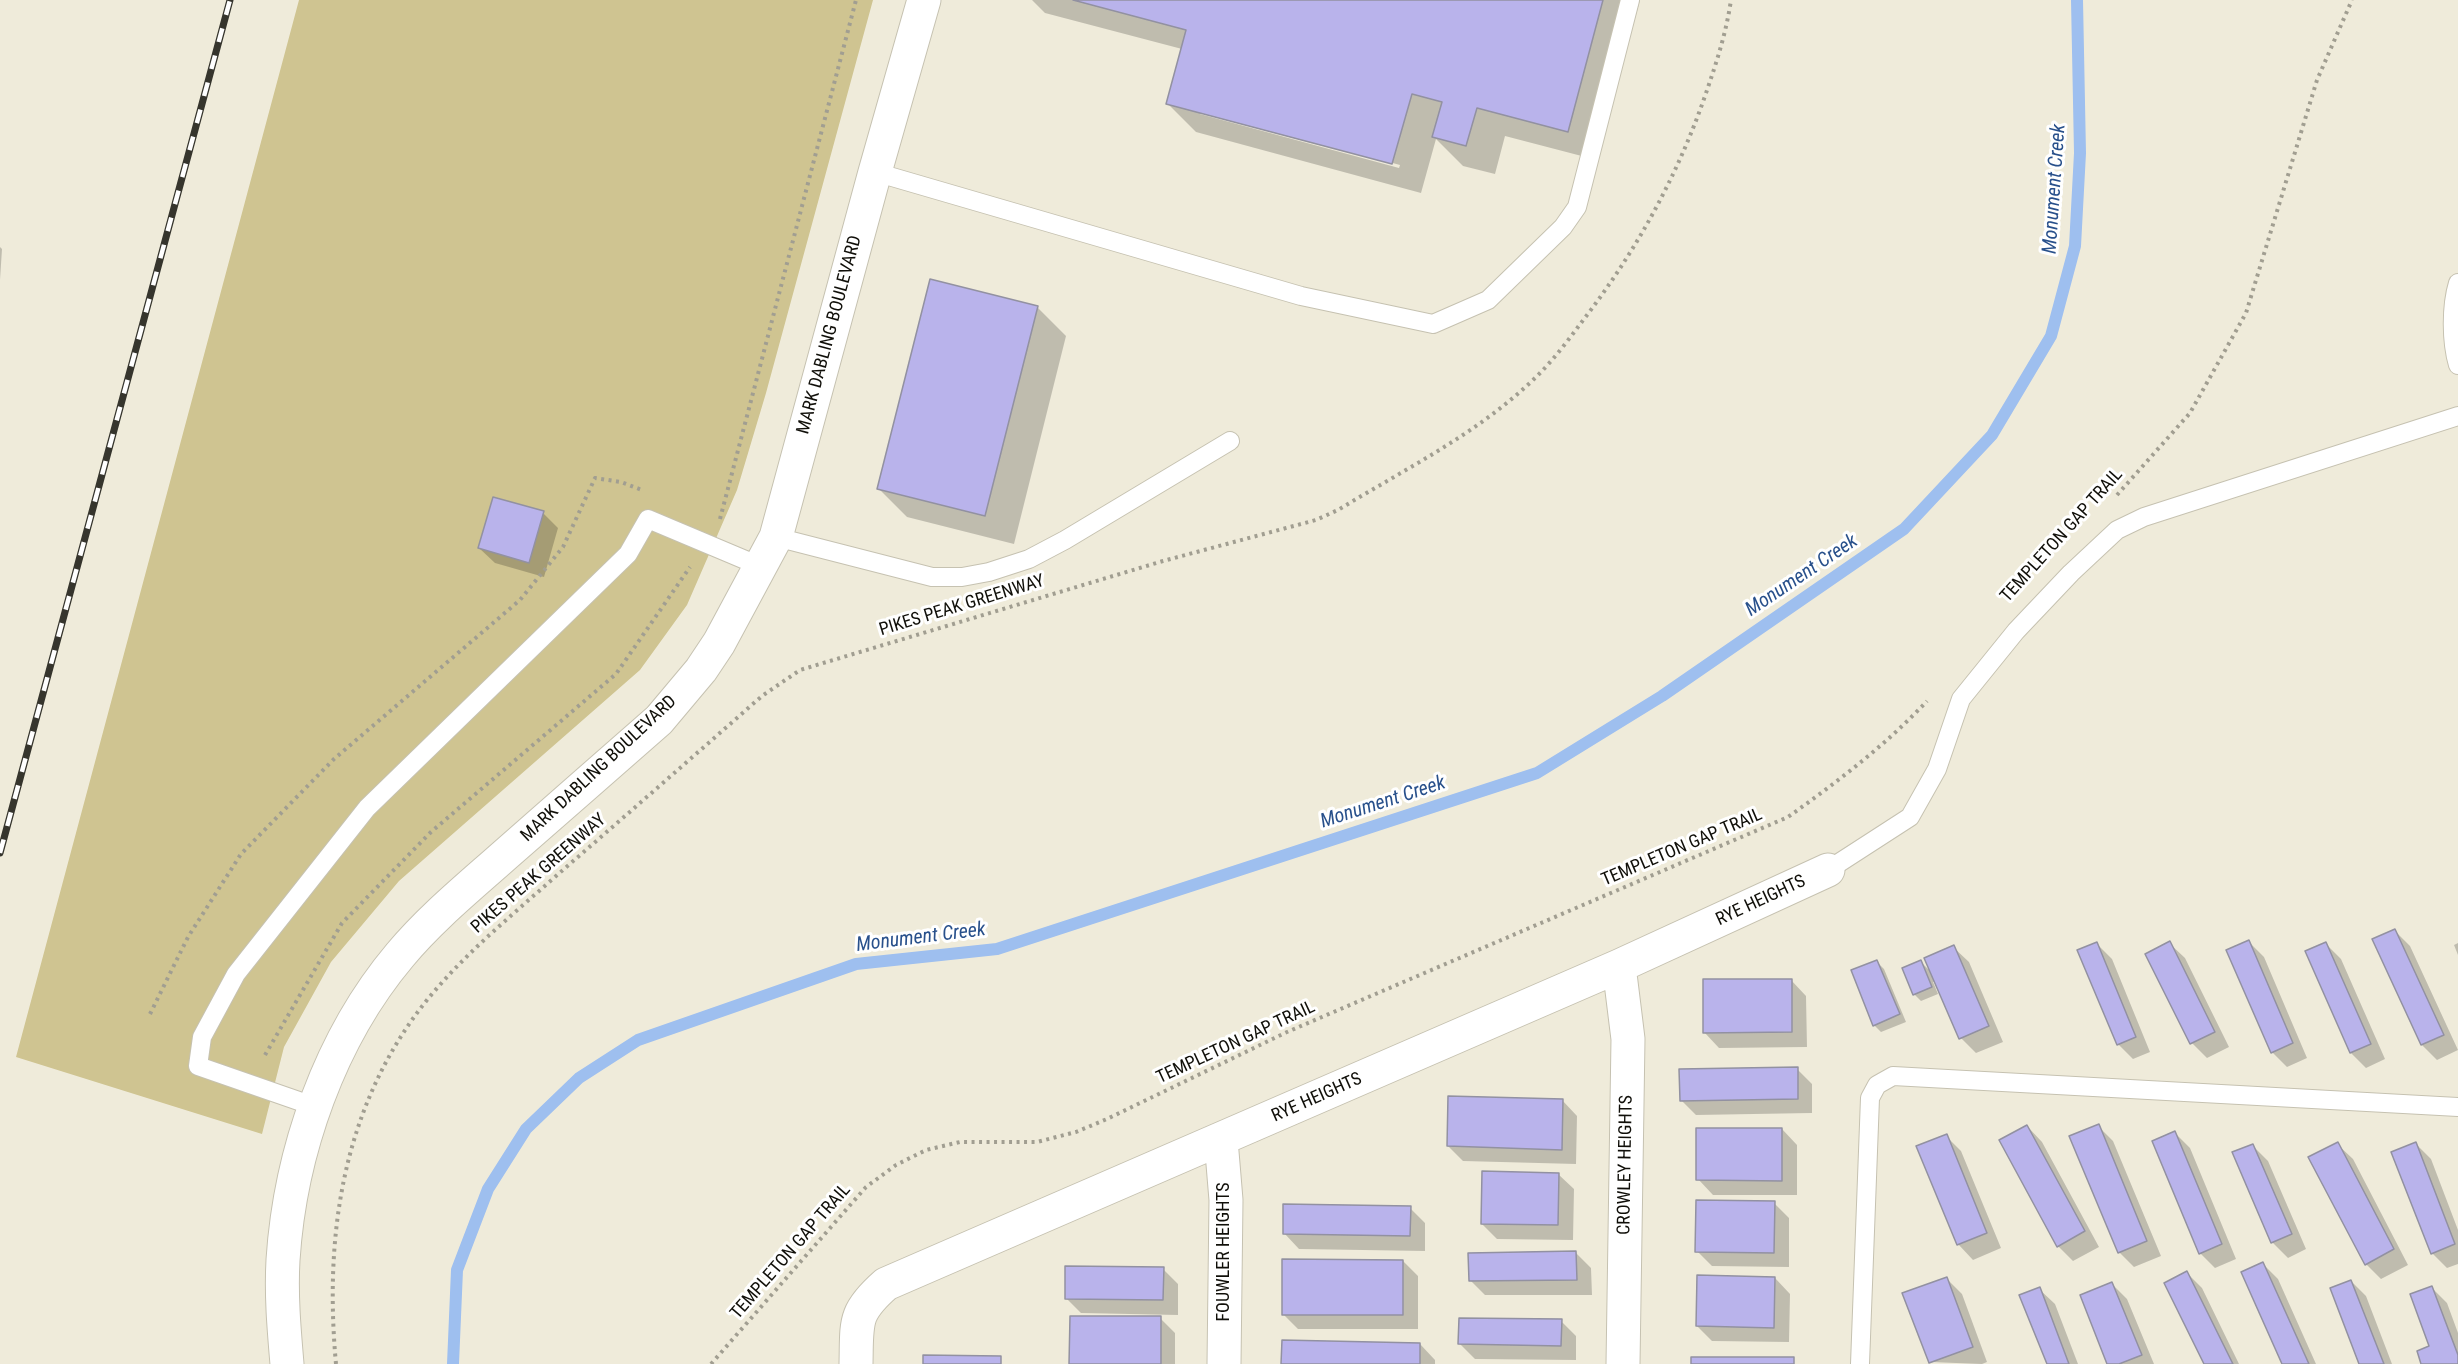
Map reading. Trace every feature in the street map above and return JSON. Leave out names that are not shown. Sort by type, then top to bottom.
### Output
[{"type":"street","name":"MARK DABLING BOULEVARD","points":[[287,1364],[282,1297],[283,1258],[296,1175],[305,1138],[316,1107],[348,1032],[399,956],[439,913],[659,720],[701,670],[762,567],[776,537],[874,172],[924,0]]},
{"type":"street","name":"RYE HEIGHTS","points":[[856,1364],[857,1322],[866,1301],[886,1284],[1619,966],[1828,870]]},
{"type":"street","name":"CROWLEY HEIGHTS","points":[[1619,966],[1628,1039],[1623,1364]]},
{"type":"street","name":"FOUWLER HEIGHTS","points":[[1221,1140],[1226,1200],[1224,1364]]},
{"type":"lane","points":[[874,172],[1301,296],[1433,324],[1488,300],[1563,227],[1577,207],[1630,0]]},
{"type":"lane","points":[[2458,282],[2454,296],[2455,354],[2458,365]]},
{"type":"lane","points":[[1828,870],[1910,817],[1937,768],[1962,699],[2016,631],[2071,573],[2117,530],[2144,517],[2458,416]]},
{"type":"lane","points":[[776,537],[932,577],[962,577],[989,572],[1029,560],[1230,441]]},
{"type":"lane","points":[[316,1107],[198,1066],[202,1037],[236,974],[367,808],[628,554],[648,519],[762,567]]},
{"type":"lane","points":[[1860,1364],[1870,1098],[1877,1085],[1893,1076],[2458,1107]]},
{"type":"path","points":[[265,1055],[342,923],[431,832],[616,674],[706,544],[719,521],[856,0]]},
{"type":"path","name":"PIKES PEAK GREENWAY","points":[[336,1364],[331,1299],[334,1243],[339,1198],[361,1118],[378,1077],[427,1001],[480,944],[762,696],[800,670],[1140,568],[1316,520],[1338,510],[1467,434],[1534,379],[1571,336],[1626,260],[1658,206],[1692,132],[1722,47],[1731,0]]},
{"type":"path","name":"TEMPLETON GAP TRAIL","points":[[2113,500],[2190,413],[2246,313],[2317,80],[2352,0]]},
{"type":"path","points":[[150,1014],[188,937],[241,854],[334,759],[520,600],[563,547],[595,478],[621,482],[643,491]]},
{"type":"path","points":[[708,516],[719,521]]},
{"type":"path","name":"TEMPLETON GAP TRAIL","points":[[711,1364],[866,1187],[896,1166],[926,1150],[960,1142],[1037,1142],[1076,1132],[1287,1032],[1788,817],[1830,788],[1914,716],[1930,699]]},
{"type":"shaded area","points":[[299,0],[873,0],[766,393],[737,490],[687,605],[640,670],[399,881],[331,962],[284,1047],[262,1134],[16,1057]]},
{"type":"building","points":[[1073,0],[1603,0],[1568,132],[1477,108],[1466,146],[1432,137],[1442,102],[1412,94],[1392,164],[1166,104],[1186,30]]},
{"type":"building","points":[[930,279],[1038,306],[985,516],[877,489]]},
{"type":"building","points":[[493,497],[544,511],[529,563],[478,548]]},
{"type":"building","points":[[2395,929],[2444,1035],[2421,1045],[2372,939]]},
{"type":"building","points":[[2249,940],[2293,1043],[2271,1053],[2226,950]]},
{"type":"building","points":[[2170,941],[2215,1032],[2190,1044],[2145,954]]},
{"type":"building","points":[[2097,942],[2136,1037],[2117,1045],[2077,950]]},
{"type":"building","points":[[2326,942],[2371,1044],[2350,1053],[2305,951]]},
{"type":"building","points":[[1954,945],[1989,1026],[1959,1039],[1924,958]]},
{"type":"building","points":[[1877,960],[1900,1014],[1873,1026],[1851,970]]},
{"type":"building","points":[[1921,960],[1932,987],[1913,995],[1902,968]]},
{"type":"building","points":[[1703,979],[1792,979],[1792,1032],[1703,1033]]},
{"type":"building","points":[[1798,1067],[1798,1099],[1680,1101],[1679,1069]]},
{"type":"building","points":[[1448,1096],[1563,1099],[1562,1150],[1447,1146]]},
{"type":"building","points":[[2099,1124],[2147,1241],[2118,1253],[2069,1136]]},
{"type":"building","points":[[2027,1125],[2085,1231],[2057,1247],[1999,1140]]},
{"type":"building","points":[[1696,1128],[1782,1128],[1782,1181],[1696,1180]]},
{"type":"building","points":[[2175,1131],[2222,1244],[2199,1254],[2152,1141]]},
{"type":"building","points":[[1947,1134],[1987,1233],[1957,1245],[1916,1146]]},
{"type":"building","points":[[2338,1142],[2394,1249],[2365,1265],[2308,1157]]},
{"type":"building","points":[[2416,1142],[2455,1244],[2431,1254],[2391,1152]]},
{"type":"building","points":[[2253,1144],[2292,1234],[2271,1243],[2232,1152]]},
{"type":"building","points":[[1482,1171],[1559,1173],[1558,1225],[1481,1224]]},
{"type":"building","points":[[1696,1200],[1775,1201],[1774,1253],[1695,1252]]},
{"type":"building","points":[[1283,1204],[1411,1206],[1410,1236],[1283,1234]]},
{"type":"building","points":[[1576,1251],[1577,1280],[1469,1281],[1468,1253]]},
{"type":"building","points":[[1282,1259],[1403,1260],[1403,1315],[1282,1315]]},
{"type":"building","points":[[2263,1262],[2309,1364],[2282,1364],[2241,1272]]},
{"type":"building","points":[[1065,1266],[1164,1267],[1163,1300],[1065,1299]]},
{"type":"building","points":[[2187,1271],[2233,1364],[2204,1364],[2164,1283]]},
{"type":"building","points":[[1697,1275],[1775,1277],[1774,1328],[1696,1326]]},
{"type":"building","points":[[1947,1277],[1973,1347],[1929,1363],[1902,1293]]},
{"type":"building","points":[[2351,1280],[2384,1364],[2359,1364],[2330,1288]]},
{"type":"building","points":[[2112,1282],[2142,1355],[2119,1364],[2107,1364],[2080,1295]]},
{"type":"building","points":[[2432,1286],[2458,1355],[2458,1364],[2421,1364],[2417,1351],[2429,1346],[2410,1294]]},
{"type":"building","points":[[2040,1287],[2069,1364],[2047,1364],[2019,1295]]},
{"type":"building","points":[[1070,1316],[1161,1316],[1161,1364],[1069,1364]]},
{"type":"building","points":[[1459,1318],[1562,1319],[1561,1346],[1458,1344]]},
{"type":"building","points":[[1282,1340],[1420,1343],[1420,1364],[1281,1364]]},
{"type":"building","points":[[923,1355],[1001,1356],[1001,1364],[923,1364]]},
{"type":"building","points":[[1691,1357],[1794,1357],[1794,1364],[1691,1364]]},
{"type":"waterway","name":"Monument Creek","points":[[453,1364],[457,1270],[488,1189],[526,1129],[579,1078],[638,1040],[856,964],[997,949],[1537,773],[1662,696],[1904,529],[1992,435],[2051,336],[2075,246],[2080,153],[2077,0]]},
{"type":"railway","points":[[0,853],[230,0]]}]
